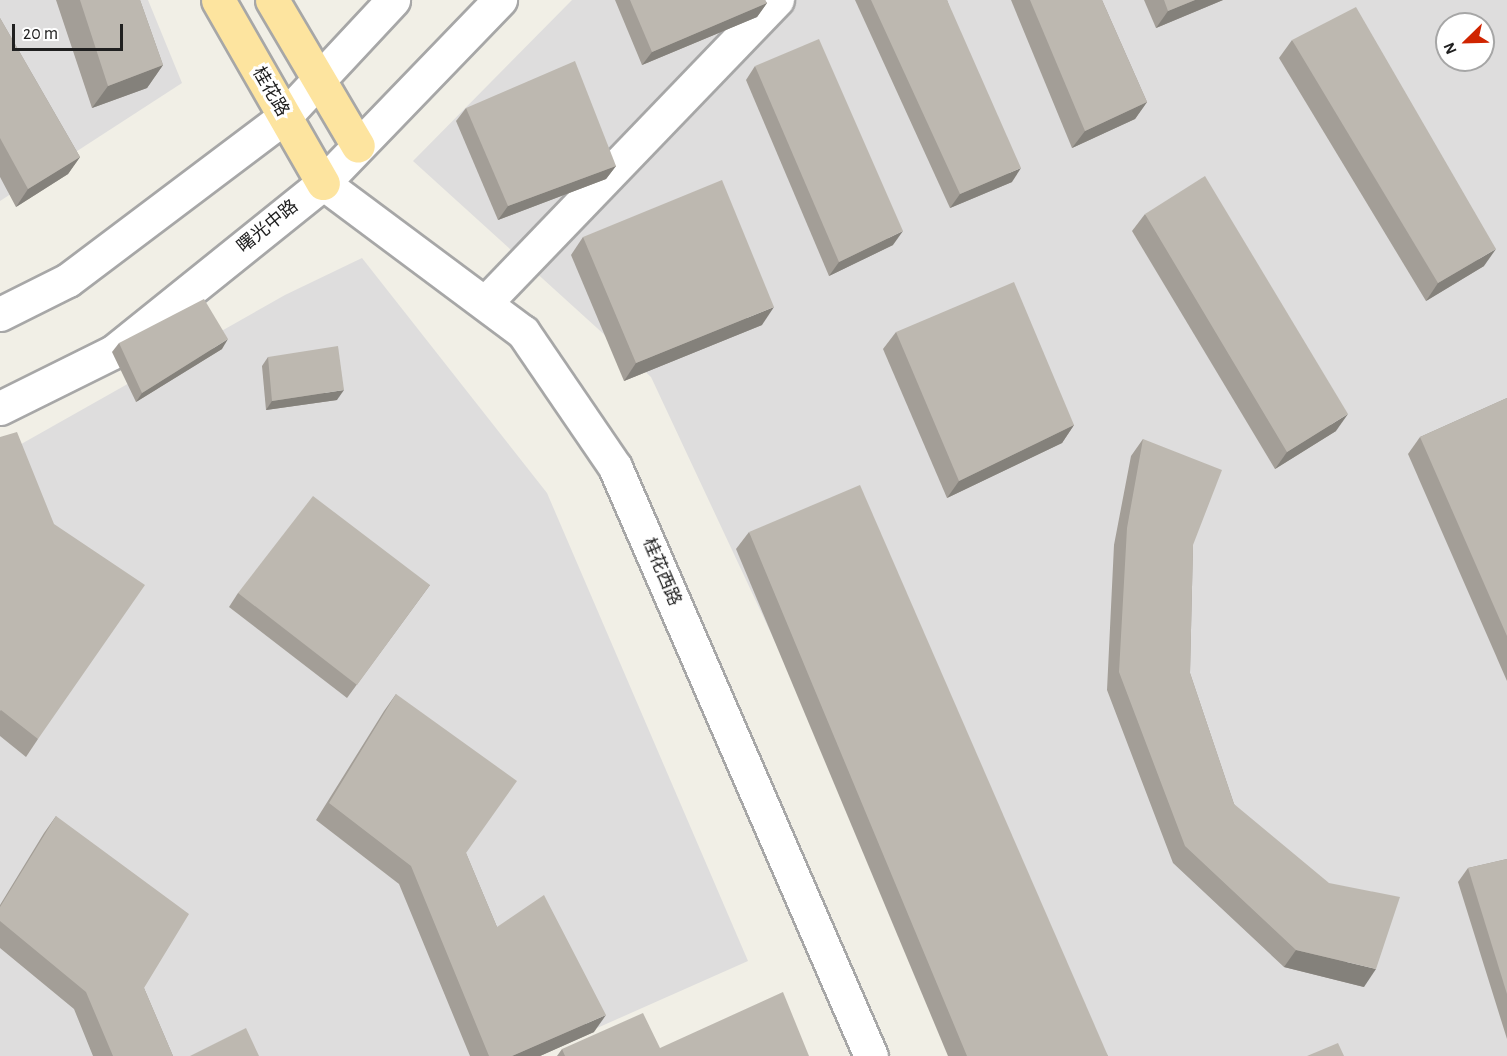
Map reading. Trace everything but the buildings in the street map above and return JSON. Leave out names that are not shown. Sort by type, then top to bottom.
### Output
[{"type":"main road","name":"桂花路","points":[[218,0],[323,183]]},
{"type":"main road","points":[[272,0],[358,146]]},
{"type":"street","points":[[0,314],[68,280],[284,117],[393,0]]},
{"type":"street","name":"曙光中路","points":[[0,408],[112,352],[323,183],[500,0]]},
{"type":"street","points":[[485,303],[777,0]]},
{"type":"street","name":"桂花西路","points":[[323,183],[523,332],[615,467],[871,1056]]},
{"type":"shaded area","points":[[0,0],[148,0],[182,83],[0,201]]},
{"type":"shaded area","points":[[572,0],[1507,0],[1507,1056],[969,1056],[651,377],[413,161]]},
{"type":"shaded area","points":[[362,258],[547,493],[748,961],[534,1056],[0,1056],[0,456],[285,295]]}]
